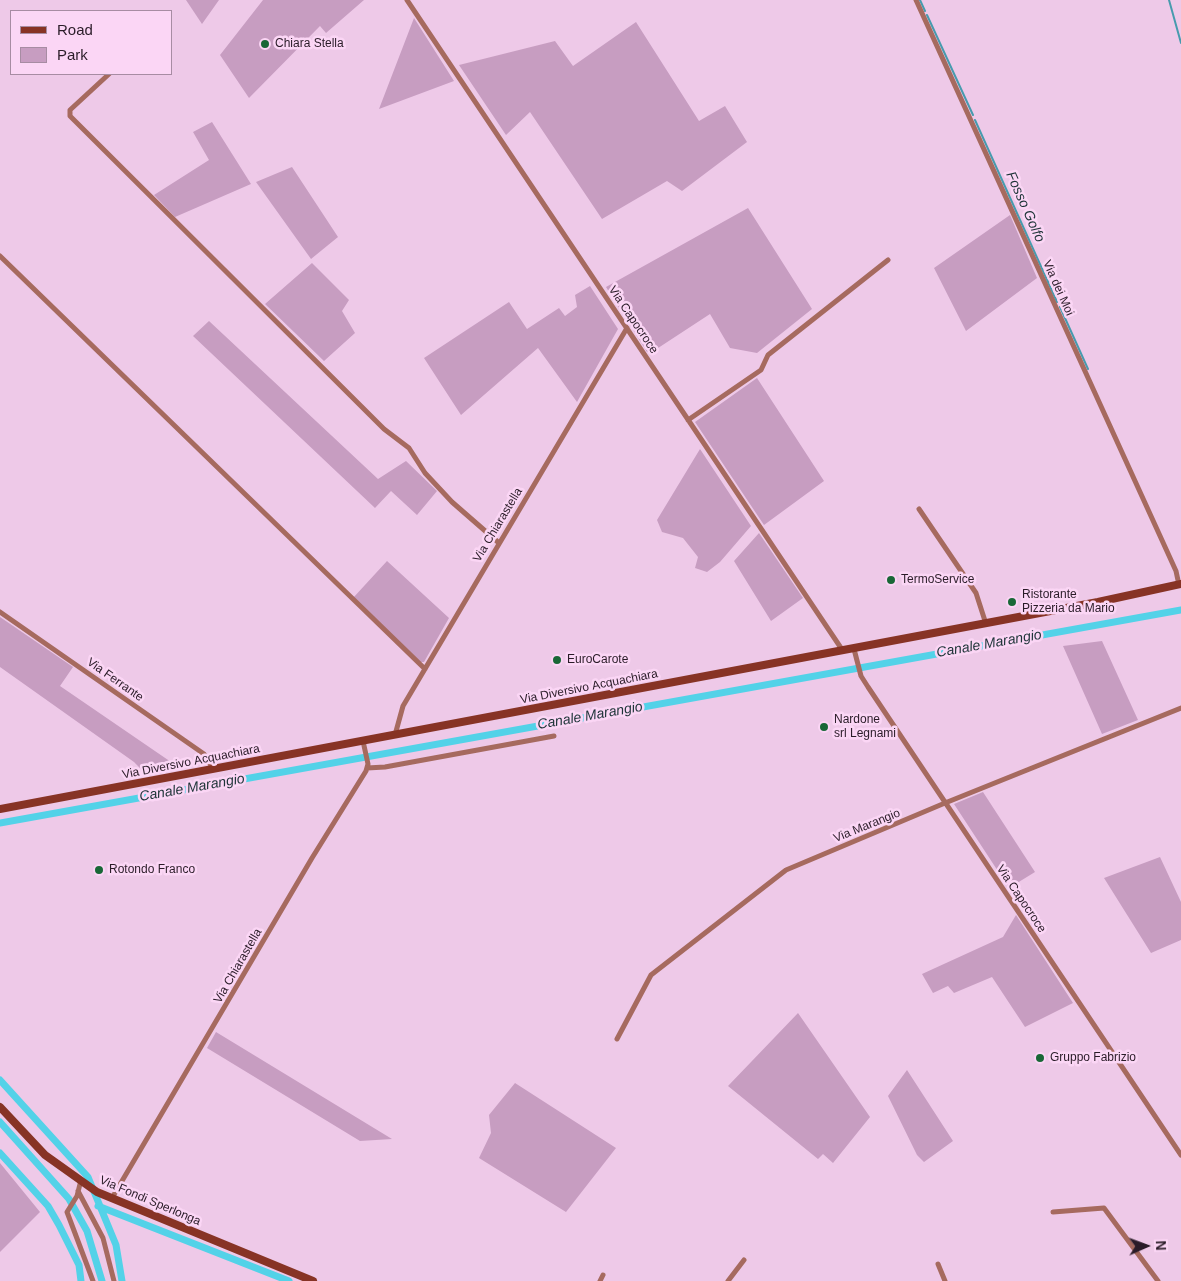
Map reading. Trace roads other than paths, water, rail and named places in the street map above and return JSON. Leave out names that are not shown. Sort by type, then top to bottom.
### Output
[{"type":"main road","name":"Via Diversivo Acquachiara","points":[[0,809],[843,651],[855,652],[1180,585]]},
{"type":"main road","name":"Via Fondi Sperlonga","points":[[0,1107],[45,1155],[97,1192],[313,1281]]},
{"type":"street","name":"Via Capocroce","points":[[407,0],[843,651]]},
{"type":"street","name":"Via dei Moi","points":[[916,0],[1178,571],[1180,585]]},
{"type":"street","points":[[109,75],[70,110],[70,116],[384,429],[409,448],[424,473],[459,508],[499,543]]},
{"type":"street","points":[[0,256],[425,669]]},
{"type":"street","points":[[688,420],[761,370],[768,355],[888,260]]},
{"type":"street","name":"Via Chiarastella","points":[[395,735],[403,706],[627,328]]},
{"type":"street","points":[[919,509],[976,593],[986,624]]},
{"type":"street","name":"Via Ferrante","points":[[0,612],[204,754],[213,769]]},
{"type":"street","name":"Via Capocroce","points":[[855,652],[861,676],[1181,1155]]},
{"type":"street","name":"Via Marangio","points":[[616,1039],[652,975],[786,870],[945,802],[1181,708]]},
{"type":"street","points":[[363,741],[368,766],[385,767],[554,736]]},
{"type":"street","name":"Via Chiarastella","points":[[112,1198],[368,766]]},
{"type":"street","points":[[83,1182],[67,1212],[92,1281]]},
{"type":"street","points":[[78,1193],[104,1238],[114,1281]]},
{"type":"street","points":[[1053,1212],[1104,1208],[1158,1281]]},
{"type":"street","points":[[728,1281],[744,1260]]},
{"type":"street","points":[[938,1264],[945,1281]]},
{"type":"street","points":[[600,1281],[603,1275]]},
{"type":"waterway","name":"Fosso Golfo","points":[[920,0],[925,11]]},
{"type":"waterway","points":[[1169,0],[1181,43]]},
{"type":"waterway","name":"Fosso Golfo","points":[[927,15],[973,115]]},
{"type":"waterway","name":"Fosso Golfo","points":[[975,120],[1057,302]]},
{"type":"waterway","name":"Fosso Golfo","points":[[1060,307],[1088,369]]},
{"type":"waterway","name":"Canale Marangio","points":[[0,823],[1181,610]]},
{"type":"waterway","points":[[0,1080],[88,1177],[116,1245],[122,1281]]},
{"type":"waterway","points":[[0,1122],[69,1199],[87,1231],[102,1281]]},
{"type":"waterway","points":[[0,1153],[48,1206],[79,1265],[81,1281]]},
{"type":"waterway","points":[[98,1206],[289,1281]]},
{"type":"place","name":"Chiara Stella","points":[[265,44]]},
{"type":"place","name":"TermoService","points":[[891,580]]},
{"type":"place","name":"Ristorante Pizzeria da Mario","points":[[1012,602]]},
{"type":"place","name":"EuroCarote","points":[[557,660]]},
{"type":"place","name":"Nardone srl Legnami","points":[[824,727]]},
{"type":"place","name":"Rotondo Franco","points":[[99,870]]},
{"type":"place","name":"Gruppo Fabrizio","points":[[1040,1058]]}]
